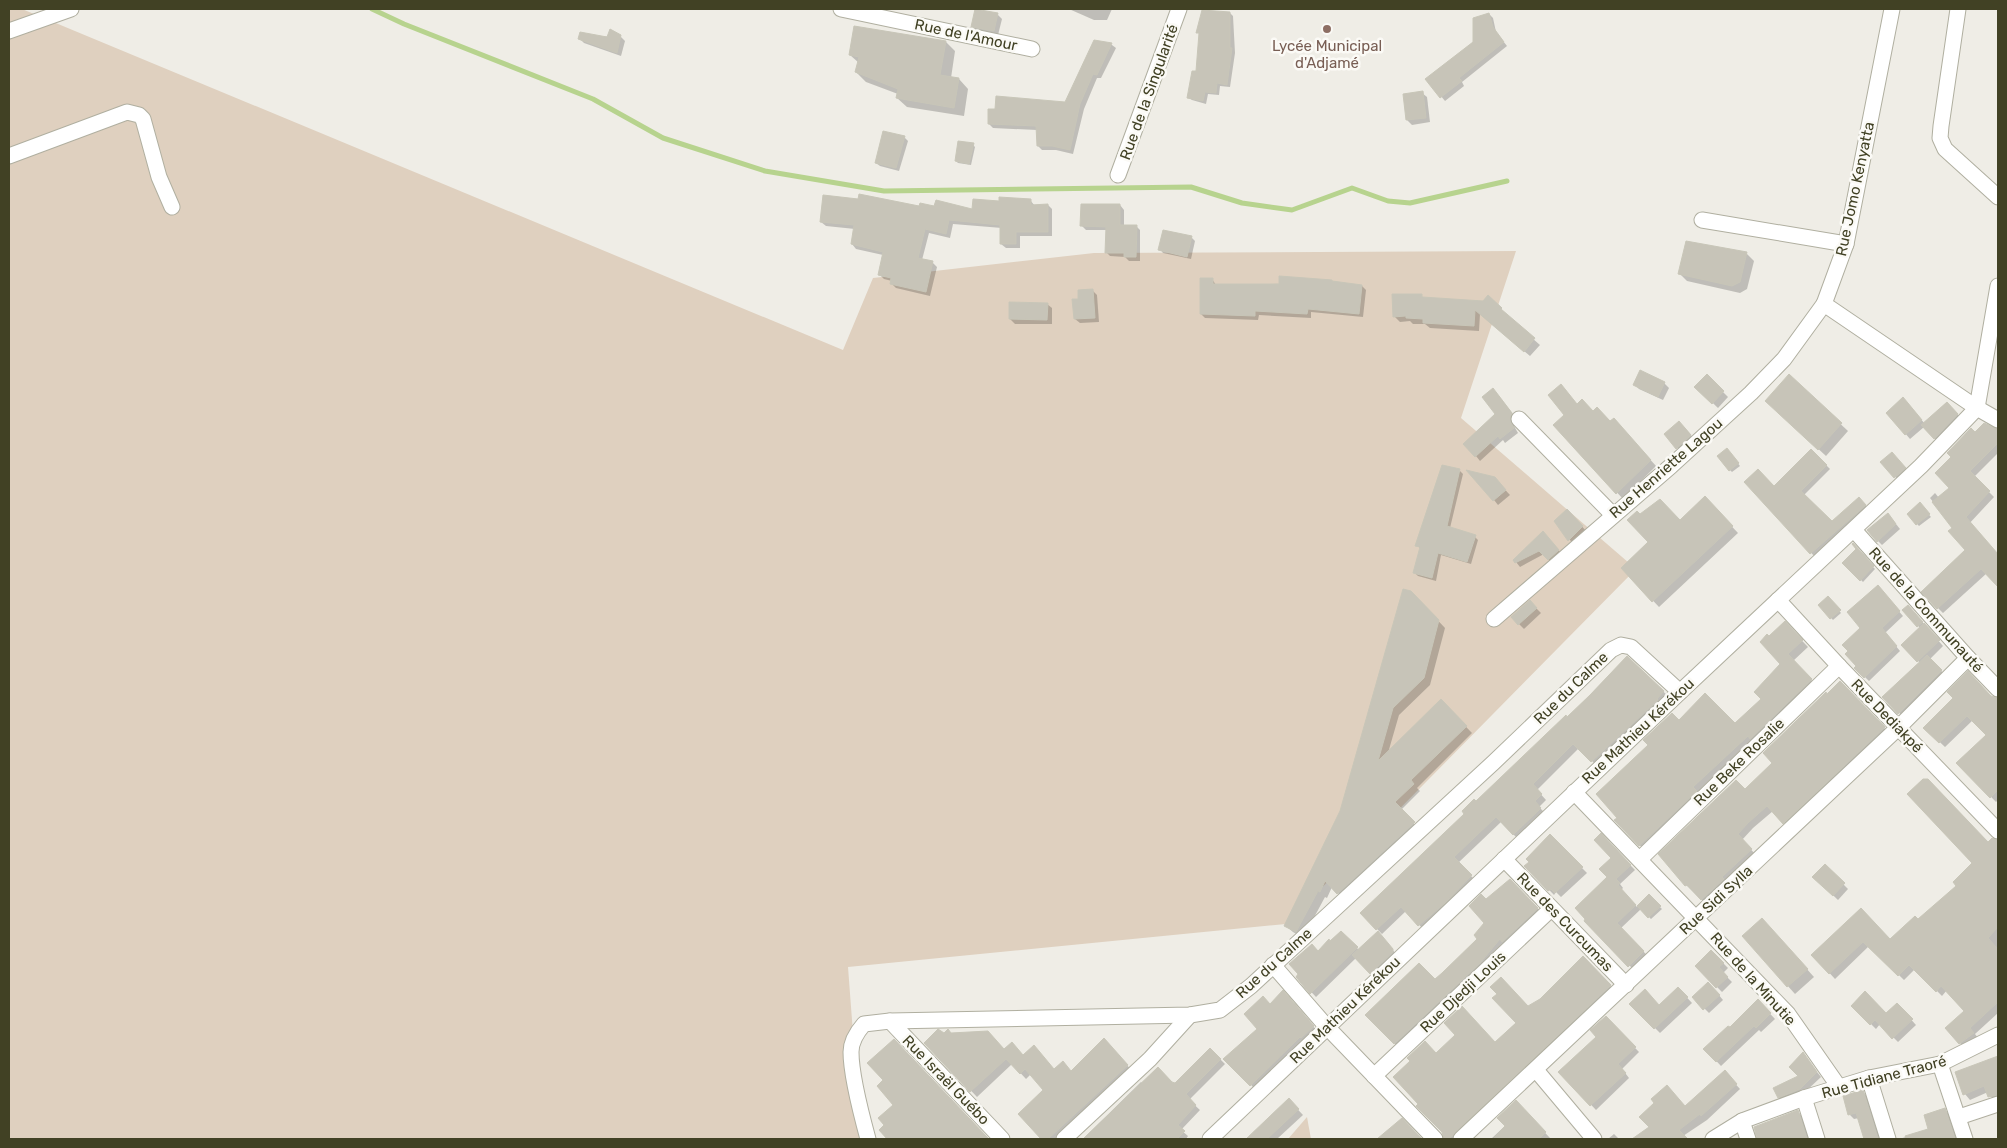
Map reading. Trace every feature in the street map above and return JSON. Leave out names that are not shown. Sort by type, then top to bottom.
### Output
[{"type":"street","points":[[9,31],[72,9]]},
{"type":"street","name":"Rue de l'Amour","points":[[840,9],[1032,49]]},
{"type":"street","name":"Rue de la Singularité","points":[[1118,175],[1180,9]]},
{"type":"street","name":"Rue Jomo Kenyatta","points":[[1824,304],[1846,244],[1892,9]]},
{"type":"street","points":[[1958,9],[1940,126],[1940,138],[1945,149],[1998,197]]},
{"type":"street","points":[[9,156],[127,112],[135,113],[143,119],[159,177],[172,207]]},
{"type":"street","points":[[1702,220],[1846,244]]},
{"type":"street","points":[[1977,408],[1998,286]]},
{"type":"street","points":[[1824,304],[1977,408],[1998,420]]},
{"type":"street","name":"Rue Henriette Lagou","points":[[1494,619],[1671,466],[1752,393],[1784,359],[1824,304]]},
{"type":"street","name":"Rue Mathieu Kérékou","points":[[1210,1139],[1574,792],[1854,530],[1921,466],[1977,408]]},
{"type":"street","points":[[1519,419],[1613,515]]},
{"type":"street","name":"Rue de la Communauté","points":[[1854,530],[1998,689]]},
{"type":"street","name":"Rue Dediakpé","points":[[1778,600],[1839,666],[1998,830]]},
{"type":"street","name":"Rue du Calme","points":[[868,1139],[857,1091],[851,1051],[854,1037],[864,1024],[890,1021],[1190,1015],[1220,1010],[1251,986],[1493,764],[1611,650],[1621,644],[1632,647],[1680,692]]},
{"type":"street","name":"Rue Sidi Sylla","points":[[1461,1139],[1900,728],[1968,658]]},
{"type":"street","name":"Rue Beke Rosalie","points":[[1640,859],[1839,666]]},
{"type":"street","name":"Rue de la Minutie","points":[[1574,792],[1788,1014],[1839,1087]]},
{"type":"street","name":"Rue des Curcumas","points":[[1504,859],[1626,986]]},
{"type":"street","name":"Rue Djedji Louis","points":[[1374,1076],[1551,909]]},
{"type":"street","points":[[1274,964],[1327,1027],[1435,1139]]},
{"type":"street","points":[[1064,1139],[1150,1059],[1190,1015]]},
{"type":"street","name":"Rue Israël Guébo","points":[[890,1021],[1002,1139]]},
{"type":"street","name":"Rue Tidiane Traoré","points":[[1713,1139],[1742,1121],[1804,1098],[1869,1078],[1940,1064],[1998,1035]]},
{"type":"street","points":[[1940,1064],[1965,1139]]},
{"type":"street","points":[[1536,1070],[1594,1139]]},
{"type":"street","points":[[1869,1078],[1888,1139]]},
{"type":"street","points":[[1804,1098],[1817,1139]]},
{"type":"street","points":[[1959,1117],[1998,1104]]},
{"type":"street","points":[[1742,1121],[1748,1139]]},
{"type":"shaded area","points":[[9,9],[22,9],[843,350],[873,278],[1094,253],[1516,251],[1461,418],[1636,569],[1286,924],[848,967],[861,1139],[9,1139]]},
{"type":"shaded area","points":[[1307,1117],[1311,1139],[1288,1139]]},
{"type":"building","points":[[975,9],[998,13],[994,31],[971,27]]},
{"type":"building","points":[[1202,10],[1230,12],[1230,48],[1232,48],[1227,85],[1217,83],[1216,93],[1205,92],[1203,101],[1187,98],[1192,71],[1196,71],[1199,33],[1196,33]]},
{"type":"building","points":[[1489,13],[1493,27],[1504,42],[1459,78],[1462,81],[1440,98],[1425,79],[1473,42],[1473,18]]},
{"type":"building","points":[[854,26],[946,41],[940,75],[959,78],[954,108],[896,98],[898,89],[855,72],[859,57],[849,55]]},
{"type":"building","points":[[610,29],[621,35],[617,53],[578,39],[580,32],[607,37]]},
{"type":"building","points":[[1094,40],[1112,43],[1097,75],[1093,74],[1080,104],[1070,150],[1052,146],[1037,146],[1036,126],[988,124],[988,109],[995,109],[996,96],[1065,102]]},
{"type":"building","points":[[1423,91],[1426,118],[1406,120],[1403,94]]},
{"type":"building","points":[[883,131],[905,136],[896,168],[875,163]]},
{"type":"building","points":[[958,141],[974,143],[969,164],[955,161]]},
{"type":"building","points":[[859,194],[919,206],[920,203],[934,206],[936,200],[972,209],[973,199],[999,201],[999,197],[1031,199],[1031,205],[1048,204],[1048,232],[1016,232],[1016,244],[1000,244],[1000,225],[949,220],[946,234],[925,229],[918,258],[933,261],[926,292],[890,284],[891,278],[878,275],[883,252],[851,244],[854,225],[820,222],[823,195],[858,199]]},
{"type":"building","points":[[1081,204],[1120,204],[1120,225],[1137,225],[1136,257],[1124,257],[1124,253],[1105,253],[1106,227],[1080,226]]},
{"type":"building","points":[[1163,230],[1192,236],[1187,257],[1158,250]]},
{"type":"building","points":[[1686,241],[1747,252],[1740,282],[1732,286],[1678,274]]},
{"type":"building","points":[[1279,276],[1332,280],[1362,285],[1359,314],[1308,309],[1307,314],[1255,311],[1255,316],[1200,314],[1200,278],[1213,278],[1213,284],[1279,284]]},
{"type":"building","points":[[1093,289],[1095,318],[1074,319],[1072,299],[1078,299],[1078,290]]},
{"type":"building","points":[[1392,294],[1422,294],[1422,297],[1483,301],[1488,295],[1501,309],[1535,338],[1524,352],[1475,310],[1474,326],[1423,323],[1423,319],[1406,318],[1406,316],[1393,317]]},
{"type":"building","points":[[1009,302],[1048,303],[1047,320],[1009,319]]},
{"type":"building","points":[[1640,370],[1665,382],[1658,397],[1633,385]]},
{"type":"building","points":[[1707,374],[1724,391],[1712,404],[1694,387]]},
{"type":"building","points":[[1789,374],[1842,423],[1818,450],[1765,401]]},
{"type":"building","points":[[1561,384],[1577,404],[1582,399],[1593,411],[1597,407],[1610,421],[1614,418],[1651,460],[1616,494],[1553,425],[1564,415],[1548,395]]},
{"type":"building","points":[[1493,388],[1512,413],[1510,421],[1514,428],[1500,439],[1498,436],[1475,457],[1463,444],[1495,414],[1482,397]]},
{"type":"building","points":[[1903,397],[1922,420],[1905,435],[1886,413]]},
{"type":"building","points":[[1947,402],[1958,414],[1934,439],[1921,425]]},
{"type":"building","points":[[1679,421],[1691,435],[1676,449],[1664,434]]},
{"type":"building","points":[[1984,423],[1998,429],[1998,443],[1970,471],[1990,491],[1966,517],[1998,554],[1998,587],[1981,569],[1937,609],[1921,592],[1965,550],[1948,531],[1952,528],[1932,502],[1949,488],[1935,473],[1951,457],[1947,453],[1971,428],[1975,432]]},
{"type":"building","points":[[1727,448],[1739,463],[1729,471],[1717,456]]},
{"type":"building","points":[[1811,449],[1827,465],[1801,491],[1832,521],[1859,497],[1866,505],[1810,554],[1744,482],[1758,469],[1774,486]]},
{"type":"building","points":[[1892,452],[1906,468],[1894,478],[1880,462]]},
{"type":"building","points":[[1442,465],[1460,469],[1447,526],[1476,535],[1467,562],[1438,553],[1432,578],[1413,573],[1420,547],[1415,546]]},
{"type":"building","points":[[1466,470],[1495,477],[1506,490],[1493,501]]},
{"type":"building","points":[[1705,496],[1733,526],[1652,602],[1621,568],[1648,542],[1627,520],[1637,511],[1640,514],[1660,499],[1680,520]]},
{"type":"building","points":[[1920,502],[1930,514],[1916,525],[1907,514]]},
{"type":"building","points":[[1567,509],[1583,526],[1568,541],[1554,521]]},
{"type":"building","points":[[1888,513],[1896,524],[1877,542],[1867,530]]},
{"type":"building","points":[[1543,531],[1559,550],[1548,560],[1539,551],[1515,563],[1513,560]]},
{"type":"building","points":[[1853,543],[1874,566],[1860,581],[1842,563],[1856,549]]},
{"type":"building","points":[[1878,585],[1900,611],[1882,628],[1897,646],[1864,678],[1854,668],[1856,666],[1845,654],[1848,651],[1842,645],[1860,628],[1847,612]]},
{"type":"building","points":[[1403,589],[1411,591],[1439,620],[1424,678],[1393,708],[1378,761],[1441,699],[1467,726],[1411,780],[1414,784],[1395,802],[1415,822],[1337,894],[1325,881],[1296,932],[1284,926],[1340,811]]},
{"type":"building","points":[[1828,596],[1841,610],[1830,619],[1818,605]]},
{"type":"building","points":[[1530,600],[1537,608],[1518,625],[1511,617]]},
{"type":"building","points":[[1908,605],[1923,622],[1917,627],[1902,610]]},
{"type":"building","points":[[1785,621],[1803,640],[1788,654],[1812,679],[1750,739],[1748,736],[1693,787],[1697,791],[1639,846],[1614,820],[1617,818],[1596,794],[1648,745],[1643,740],[1672,713],[1679,720],[1705,693],[1735,723],[1761,699],[1754,692],[1780,664],[1760,642],[1767,634],[1769,636]]},
{"type":"building","points":[[1924,623],[1940,640],[1917,662],[1901,645]]},
{"type":"building","points":[[1927,655],[1942,670],[1898,714],[1882,697]]},
{"type":"building","points":[[1627,656],[1664,691],[1658,700],[1591,762],[1573,744],[1533,784],[1542,794],[1535,801],[1541,808],[1513,835],[1496,817],[1454,857],[1472,875],[1445,903],[1418,926],[1401,907],[1376,930],[1360,913],[1464,814],[1462,811],[1474,799],[1476,801],[1566,715],[1567,717]]},
{"type":"building","points":[[1968,671],[1991,696],[1998,698],[1998,790],[1990,798],[1956,763],[1986,735],[1967,716],[1939,743],[1923,728],[1953,698],[1947,692]]},
{"type":"building","points":[[1840,681],[1885,727],[1783,824],[1767,806],[1748,823],[1738,834],[1752,849],[1701,900],[1687,885],[1685,886],[1658,854],[1736,780],[1745,789],[1772,763],[1763,753],[1826,692],[1827,694]]},
{"type":"building","points":[[1923,779],[1928,779],[1988,842],[1992,838],[1998,840],[1998,927],[1988,938],[1998,949],[1998,1002],[1970,1028],[1974,1033],[1959,1044],[1945,1028],[1964,1011],[1941,986],[1936,992],[1909,965],[1898,976],[1863,942],[1829,974],[1811,955],[1861,908],[1890,939],[1915,916],[1918,919],[1956,886],[1953,882],[1972,863],[1907,794]]},
{"type":"building","points":[[1601,833],[1631,865],[1616,879],[1620,883],[1618,885],[1636,905],[1617,923],[1644,951],[1628,967],[1584,921],[1585,919],[1575,908],[1607,877],[1599,869],[1611,858],[1594,840]]},
{"type":"building","points":[[1550,834],[1583,867],[1555,893],[1551,889],[1548,891],[1524,866],[1529,862],[1526,859]]},
{"type":"building","points":[[1825,864],[1845,883],[1833,896],[1812,877]]},
{"type":"building","points":[[1510,879],[1538,908],[1502,942],[1500,939],[1480,963],[1394,1044],[1365,1015],[1419,963],[1435,979],[1442,973],[1477,939],[1474,935],[1484,923],[1469,906],[1481,894],[1486,899]]},
{"type":"building","points":[[1649,894],[1661,906],[1648,918],[1637,906]]},
{"type":"building","points":[[1762,918],[1808,969],[1787,987],[1742,936]]},
{"type":"building","points":[[1341,931],[1358,947],[1310,994],[1296,977],[1298,974],[1289,964],[1312,944],[1318,951],[1329,939],[1330,941]]},
{"type":"building","points":[[1378,931],[1393,949],[1393,952],[1370,974],[1352,955]]},
{"type":"building","points":[[1711,950],[1724,963],[1719,967],[1728,977],[1716,988],[1695,966]]},
{"type":"building","points":[[1583,956],[1611,985],[1449,1139],[1444,1139],[1442,1132],[1416,1106],[1418,1104],[1393,1077],[1410,1061],[1407,1058],[1425,1041],[1436,1053],[1455,1035],[1444,1023],[1462,1006],[1495,1042],[1516,1023],[1492,998],[1497,994],[1490,987],[1501,977],[1528,1006],[1540,999]]},
{"type":"building","points":[[1708,982],[1720,995],[1703,1010],[1692,997]]},
{"type":"building","points":[[1678,987],[1688,997],[1654,1029],[1629,1004],[1645,989],[1659,1005]]},
{"type":"building","points":[[1283,990],[1314,1026],[1300,1037],[1250,1086],[1223,1059],[1257,1029],[1244,1014],[1263,996],[1270,1004]]},
{"type":"building","points":[[1865,991],[1886,1013],[1897,1003],[1913,1019],[1892,1039],[1875,1020],[1870,1025],[1851,1006]]},
{"type":"building","points":[[1758,999],[1771,1013],[1756,1028],[1754,1026],[1716,1062],[1703,1049],[1728,1026],[1730,1027]]},
{"type":"building","points":[[1606,1016],[1636,1047],[1618,1064],[1626,1073],[1590,1106],[1558,1072],[1596,1037],[1590,1030]]},
{"type":"building","points":[[938,1029],[944,1033],[948,1029],[951,1033],[988,1031],[1004,1049],[1012,1042],[1023,1055],[1034,1045],[1054,1069],[1063,1061],[1071,1071],[1104,1038],[1128,1065],[1048,1139],[1041,1139],[1018,1114],[1043,1090],[1025,1069],[1020,1074],[1006,1059],[970,1092],[924,1043]]},
{"type":"building","points":[[894,1039],[989,1139],[887,1139],[879,1130],[884,1125],[878,1118],[893,1105],[877,1086],[883,1080],[867,1063]]},
{"type":"building","points":[[1210,1048],[1221,1059],[1186,1094],[1196,1105],[1178,1125],[1185,1131],[1177,1139],[1083,1139],[1158,1067],[1175,1083]]},
{"type":"building","points":[[1803,1052],[1817,1072],[1800,1089],[1778,1098],[1773,1088],[1798,1076],[1789,1067]]},
{"type":"building","points":[[1998,1056],[1998,1095],[1988,1097],[1984,1086],[1963,1095],[1955,1072]]},
{"type":"building","points":[[1725,1070],[1737,1084],[1701,1116],[1700,1114],[1679,1130],[1688,1139],[1632,1139],[1649,1127],[1639,1117],[1654,1103],[1651,1099],[1667,1085],[1685,1106]]},
{"type":"building","points":[[1863,1090],[1878,1139],[1864,1139],[1856,1113],[1848,1115],[1843,1096]]},
{"type":"building","points":[[1289,1098],[1299,1109],[1267,1139],[1246,1139]]},
{"type":"building","points":[[1516,1100],[1546,1132],[1539,1139],[1493,1139],[1505,1126],[1497,1118]]},
{"type":"building","points":[[1945,1108],[1955,1139],[1906,1139],[1905,1136],[1928,1129],[1924,1115]]},
{"type":"building","points":[[1798,1110],[1807,1139],[1757,1139],[1754,1127]]},
{"type":"building","points":[[1402,1118],[1422,1139],[1377,1139]]},
{"type":"waterway","points":[[372,9],[404,24],[593,99],[663,138],[765,171],[884,191],[1191,187],[1242,203],[1292,210],[1352,188],[1388,201],[1410,203],[1507,181]]},
{"type":"place","name":"Lycée Municipal d'Adjamé","points":[[1327,29]]}]
